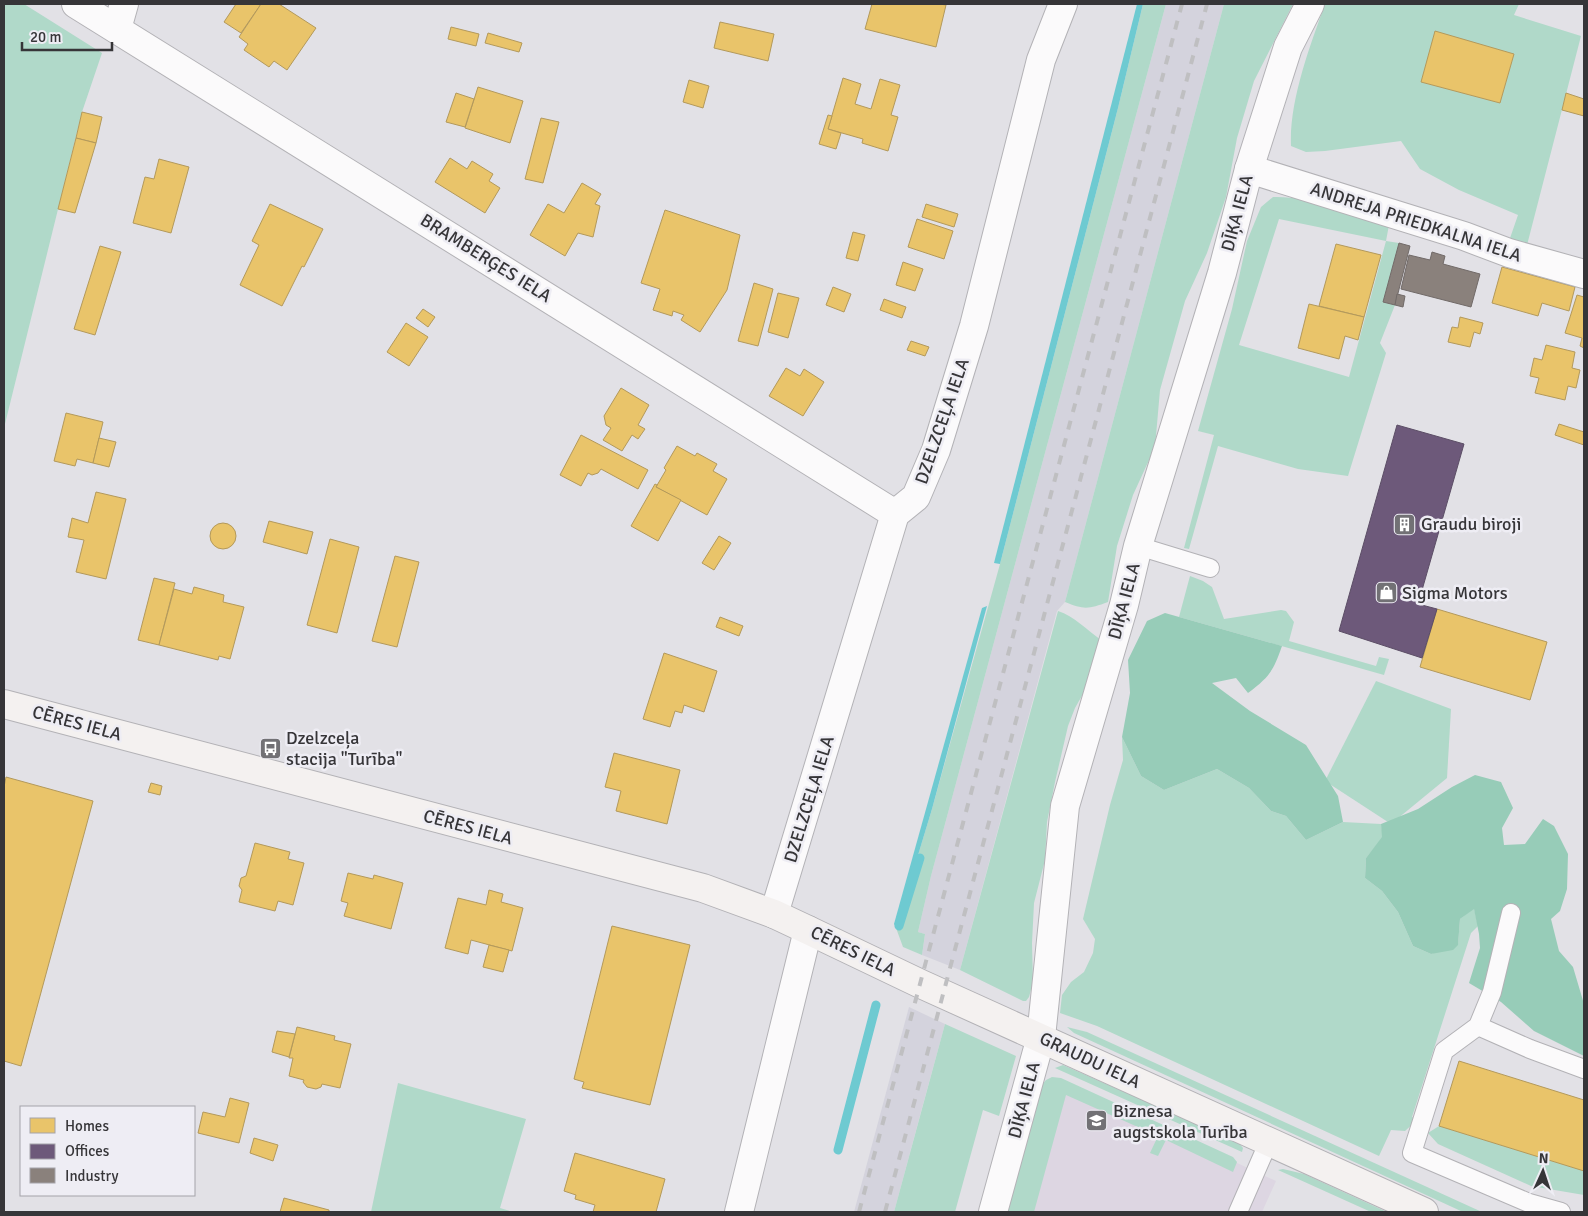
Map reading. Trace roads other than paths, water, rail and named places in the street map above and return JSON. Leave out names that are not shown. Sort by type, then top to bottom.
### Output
[{"type":"main road","name":"CĒRES IELA","points":[[4,704],[703,888],[774,914],[920,984]]},
{"type":"main road","name":"GRAUDU IELA","points":[[920,984],[1041,1037],[1424,1212]]},
{"type":"street","name":"BRAMBERĢES IELA","points":[[76,4],[896,514]]},
{"type":"street","points":[[117,29],[124,4]]},
{"type":"street","name":"DZELZCEĻA IELA","points":[[774,914],[896,514],[916,497],[936,450],[974,326],[1041,60],[1063,4]]},
{"type":"street","name":"DĪĶA IELA","points":[[993,1212],[1041,1037],[1065,806],[1124,605],[1138,546],[1222,272],[1249,169],[1288,47],[1310,4]]},
{"type":"street","name":"ANDREJA PRIEDKALNA IELA","points":[[1249,169],[1464,236],[1509,253],[1584,274]]},
{"type":"street","points":[[739,1212],[808,930]]},
{"type":"lane","points":[[1138,546],[1210,568]]},
{"type":"lane","points":[[1511,913],[1492,992],[1478,1026],[1444,1051],[1412,1154],[1528,1208],[1561,1212]]},
{"type":"lane","points":[[1478,1026],[1530,1049],[1584,1068]]},
{"type":"lane","points":[[1238,1212],[1269,1141]]},
{"type":"water","points":[[1137,4],[1143,4],[1118,108],[1000,564],[994,563]]},
{"type":"water","points":[[987,606],[932,809],[896,928],[894,924],[982,608]]},
{"type":"waterway","points":[[899,926],[920,858]]},
{"type":"waterway","points":[[838,1150],[876,1005]]},
{"type":"railway","points":[[859,1212],[1182,4]]},
{"type":"railway","points":[[885,1212],[1207,4]]},
{"type":"place","name":"Graudu biroji","points":[[1405,524]]},
{"type":"place","name":"Sigma Motors","points":[[1386,593]]},
{"type":"place","name":"Dzelzceļa stacija \"Turība\"","points":[[270,748]]},
{"type":"place","name":"Biznesa augstskola Turība","points":[[1097,1121]]}]
